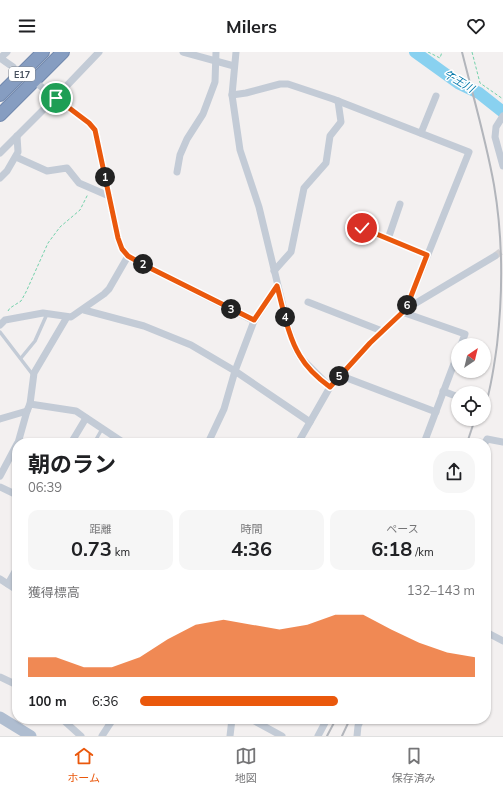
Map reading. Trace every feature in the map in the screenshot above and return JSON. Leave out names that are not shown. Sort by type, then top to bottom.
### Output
[{"type":"highway","name":"E17","points":[[0,95],[43,52]]},
{"type":"highway","name":"E17","points":[[0,115],[63,52]]},
{"type":"main road","points":[[0,717],[31,736]]},
{"type":"street","points":[[7,52],[0,58],[13,67]]},
{"type":"street","points":[[0,153],[56,98],[99,52]]},
{"type":"street","points":[[182,52],[234,66]]},
{"type":"street","points":[[177,172],[180,155],[186,139],[203,114],[215,82],[216,52]]},
{"type":"street","points":[[236,52],[232,95],[240,150],[259,207],[287,323],[295,348],[300,357],[330,387]]},
{"type":"street","points":[[232,95],[284,84],[338,101],[469,152],[404,310]]},
{"type":"street","points":[[39,85],[89,123],[95,130],[118,238],[122,249],[128,256],[254,320]]},
{"type":"street","points":[[421,133],[436,96]]},
{"type":"street","points":[[274,271],[291,252],[304,188],[326,163],[330,136],[341,122],[338,101]]},
{"type":"street","points":[[503,116],[496,127],[494,137],[503,166]]},
{"type":"street","points":[[0,178],[7,171],[18,152],[17,136]]},
{"type":"street","points":[[16,156],[47,171],[67,168],[79,183],[109,196]]},
{"type":"street","points":[[388,239],[400,204]]},
{"type":"street","points":[[362,228],[427,255]]},
{"type":"street","points":[[2,322],[43,313],[71,317],[84,310],[109,289],[128,256]]},
{"type":"street","points":[[301,438],[330,387],[382,331],[404,310],[495,256]]},
{"type":"street","points":[[210,438],[224,409],[235,371],[254,320],[277,286]]},
{"type":"street","points":[[308,302],[382,331]]},
{"type":"street","points":[[84,310],[144,326],[182,340],[235,371],[310,422]]},
{"type":"street","points":[[404,310],[465,334],[464,338]]},
{"type":"street","points":[[19,438],[30,404],[34,376],[67,317]]},
{"type":"street","points":[[426,438],[451,371]]},
{"type":"street","points":[[340,375],[436,412]]},
{"type":"street","points":[[443,391],[451,394]]},
{"type":"street","points":[[30,404],[76,411],[116,438]]},
{"type":"street","points":[[0,418],[27,411]]},
{"type":"street","points":[[74,438],[86,418]]},
{"type":"street","points":[[491,440],[503,442]]},
{"type":"street","points":[[0,476],[12,453]]},
{"type":"street","points":[[0,487],[12,493]]},
{"type":"street","points":[[8,584],[12,577]]},
{"type":"street","points":[[0,579],[12,587]]},
{"type":"street","points":[[491,634],[503,640]]},
{"type":"street","points":[[0,677],[12,683]]},
{"type":"street","points":[[68,724],[82,736]]},
{"type":"street","points":[[102,736],[110,724]]},
{"type":"street","points":[[230,736],[231,724]]},
{"type":"street","points":[[259,724],[282,736]]},
{"type":"street","points":[[318,736],[324,724]]},
{"type":"street","points":[[358,736],[359,724]]},
{"type":"lane","points":[[21,358],[36,341],[47,314]]},
{"type":"lane","points":[[0,332],[34,376]]},
{"type":"lane","points":[[97,438],[102,429]]},
{"type":"path","points":[[428,52],[440,58],[442,52]]},
{"type":"path","points":[[472,52],[480,83],[503,99]]},
{"type":"path","points":[[2,322],[10,308],[21,301],[48,243],[60,227],[80,210],[91,188]]},
{"type":"waterway","name":"午王川","points":[[415,52],[458,83],[479,93],[503,112]]},
{"type":"tunnel","points":[[495,256],[503,250]]},
{"type":"railway","points":[[462,52],[491,168],[499,225],[501,265],[499,325],[490,386]]},
{"type":"railway","points":[[469,438],[473,426]]},
{"type":"railway","points":[[327,736],[333,724]]},
{"type":"railway","points":[[342,736],[348,724]]},
{"type":"route","points":[[56,98],[89,123],[95,130],[118,238],[122,249],[128,256],[254,320],[277,286],[295,348],[300,357],[330,387],[370,343],[406,309],[427,255],[362,228]]}]
